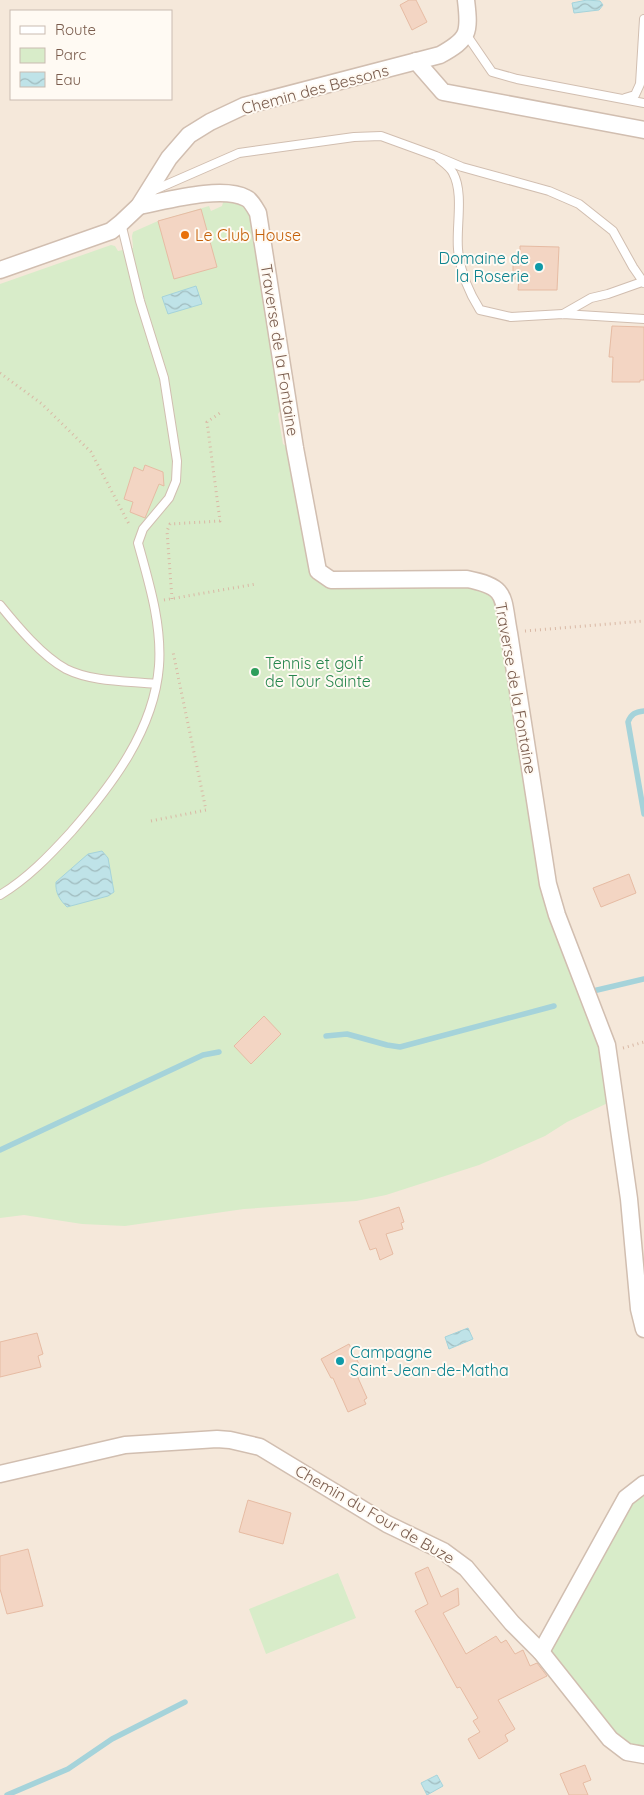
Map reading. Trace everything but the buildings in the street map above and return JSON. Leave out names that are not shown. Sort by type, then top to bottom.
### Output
[{"type":"street","points":[[466,0],[468,19],[466,34]]},
{"type":"street","name":"Chemin des Bessons","points":[[0,270],[111,231],[144,200],[169,158],[189,136],[210,122],[244,106],[440,55],[459,45],[466,34]]},
{"type":"street","points":[[416,61],[443,92],[644,130]]},
{"type":"street","name":"Traverse de la Fontaine","points":[[144,200],[215,192],[232,193],[248,198],[258,213],[294,448],[318,571],[331,580],[467,579],[496,587],[502,597],[548,884],[557,915],[607,1045],[629,1199],[639,1310],[644,1329]]},
{"type":"street","name":"Chemin du Four de Buze","points":[[0,1474],[125,1445],[217,1439],[237,1441],[260,1447],[388,1524],[443,1551],[466,1568],[512,1622],[541,1652],[610,1739],[628,1752],[644,1755]]},
{"type":"street","points":[[541,1652],[626,1498],[644,1484]]},
{"type":"lane","points":[[623,98],[635,95],[640,84],[644,19]]},
{"type":"lane","points":[[466,34],[492,72],[517,79],[644,102]]},
{"type":"lane","points":[[144,200],[239,153],[354,137],[380,136],[462,167],[549,191],[580,204],[613,231],[643,282],[591,298],[564,314]]},
{"type":"lane","points":[[436,156],[453,172],[458,189],[458,248],[461,271],[471,296],[480,310],[510,317],[564,314],[644,319]]},
{"type":"lane","points":[[0,895],[50,855],[106,790],[126,760],[140,732],[153,700],[156,684],[159,667],[159,630],[138,543],[143,529],[169,498],[176,481],[176,461],[164,378],[140,301],[121,223]]},
{"type":"lane","points":[[0,605],[39,648],[66,668],[93,678],[156,684]]},
{"type":"path","points":[[0,373],[42,404],[91,452],[138,543]]},
{"type":"path","points":[[172,599],[166,531],[170,524],[220,521],[207,422],[220,413]]},
{"type":"path","points":[[153,602],[256,584]]},
{"type":"path","points":[[509,632],[644,621]]},
{"type":"path","points":[[151,821],[206,810],[172,648]]},
{"type":"shaded area","points":[[0,0],[644,0],[644,1795],[0,1795]]},
{"type":"green space","name":"Tennis et golf de Tour Sainte","points":[[224,199],[242,203],[255,214],[283,407],[278,414],[283,444],[293,451],[316,579],[323,585],[464,584],[480,589],[497,599],[545,887],[542,894],[602,1038],[610,1102],[567,1122],[545,1136],[479,1165],[386,1195],[356,1201],[244,1209],[125,1226],[82,1224],[24,1215],[0,1218],[0,284],[111,245],[115,246],[118,251],[133,248],[133,232],[158,221],[209,206],[211,211],[222,206]]},
{"type":"green space","points":[[644,1491],[644,1747],[625,1744],[615,1738],[552,1657],[552,1640],[631,1502]]},
{"type":"green space","points":[[338,1573],[356,1618],[266,1654],[249,1609]]},
{"type":"water","points":[[587,0],[600,1],[603,5],[599,10],[574,13],[572,3]]},
{"type":"water","points":[[196,286],[202,304],[168,314],[162,297]]},
{"type":"water","points":[[102,851],[108,858],[114,892],[108,896],[67,907],[56,890],[56,882],[88,854]]},
{"type":"water","points":[[468,1328],[473,1339],[449,1349],[445,1337]]},
{"type":"water","points":[[437,1775],[443,1786],[427,1795],[421,1783]]},
{"type":"waterway","points":[[644,711],[634,714],[628,722],[644,814]]},
{"type":"waterway","points":[[593,991],[644,979]]},
{"type":"waterway","points":[[326,1036],[347,1034],[400,1047],[554,1006]]},
{"type":"waterway","points":[[0,1150],[203,1055],[219,1052]]},
{"type":"waterway","points":[[7,1795],[68,1769],[112,1739],[185,1702]]},
{"type":"place","name":"Le Club House","points":[[185,235]]},
{"type":"place","name":"Domaine de la Roserie","points":[[539,267]]},
{"type":"place","name":"Tennis et golf de Tour Sainte","points":[[255,672]]},
{"type":"place","name":"Campagne Saint-Jean-de-Matha","points":[[340,1361]]}]
